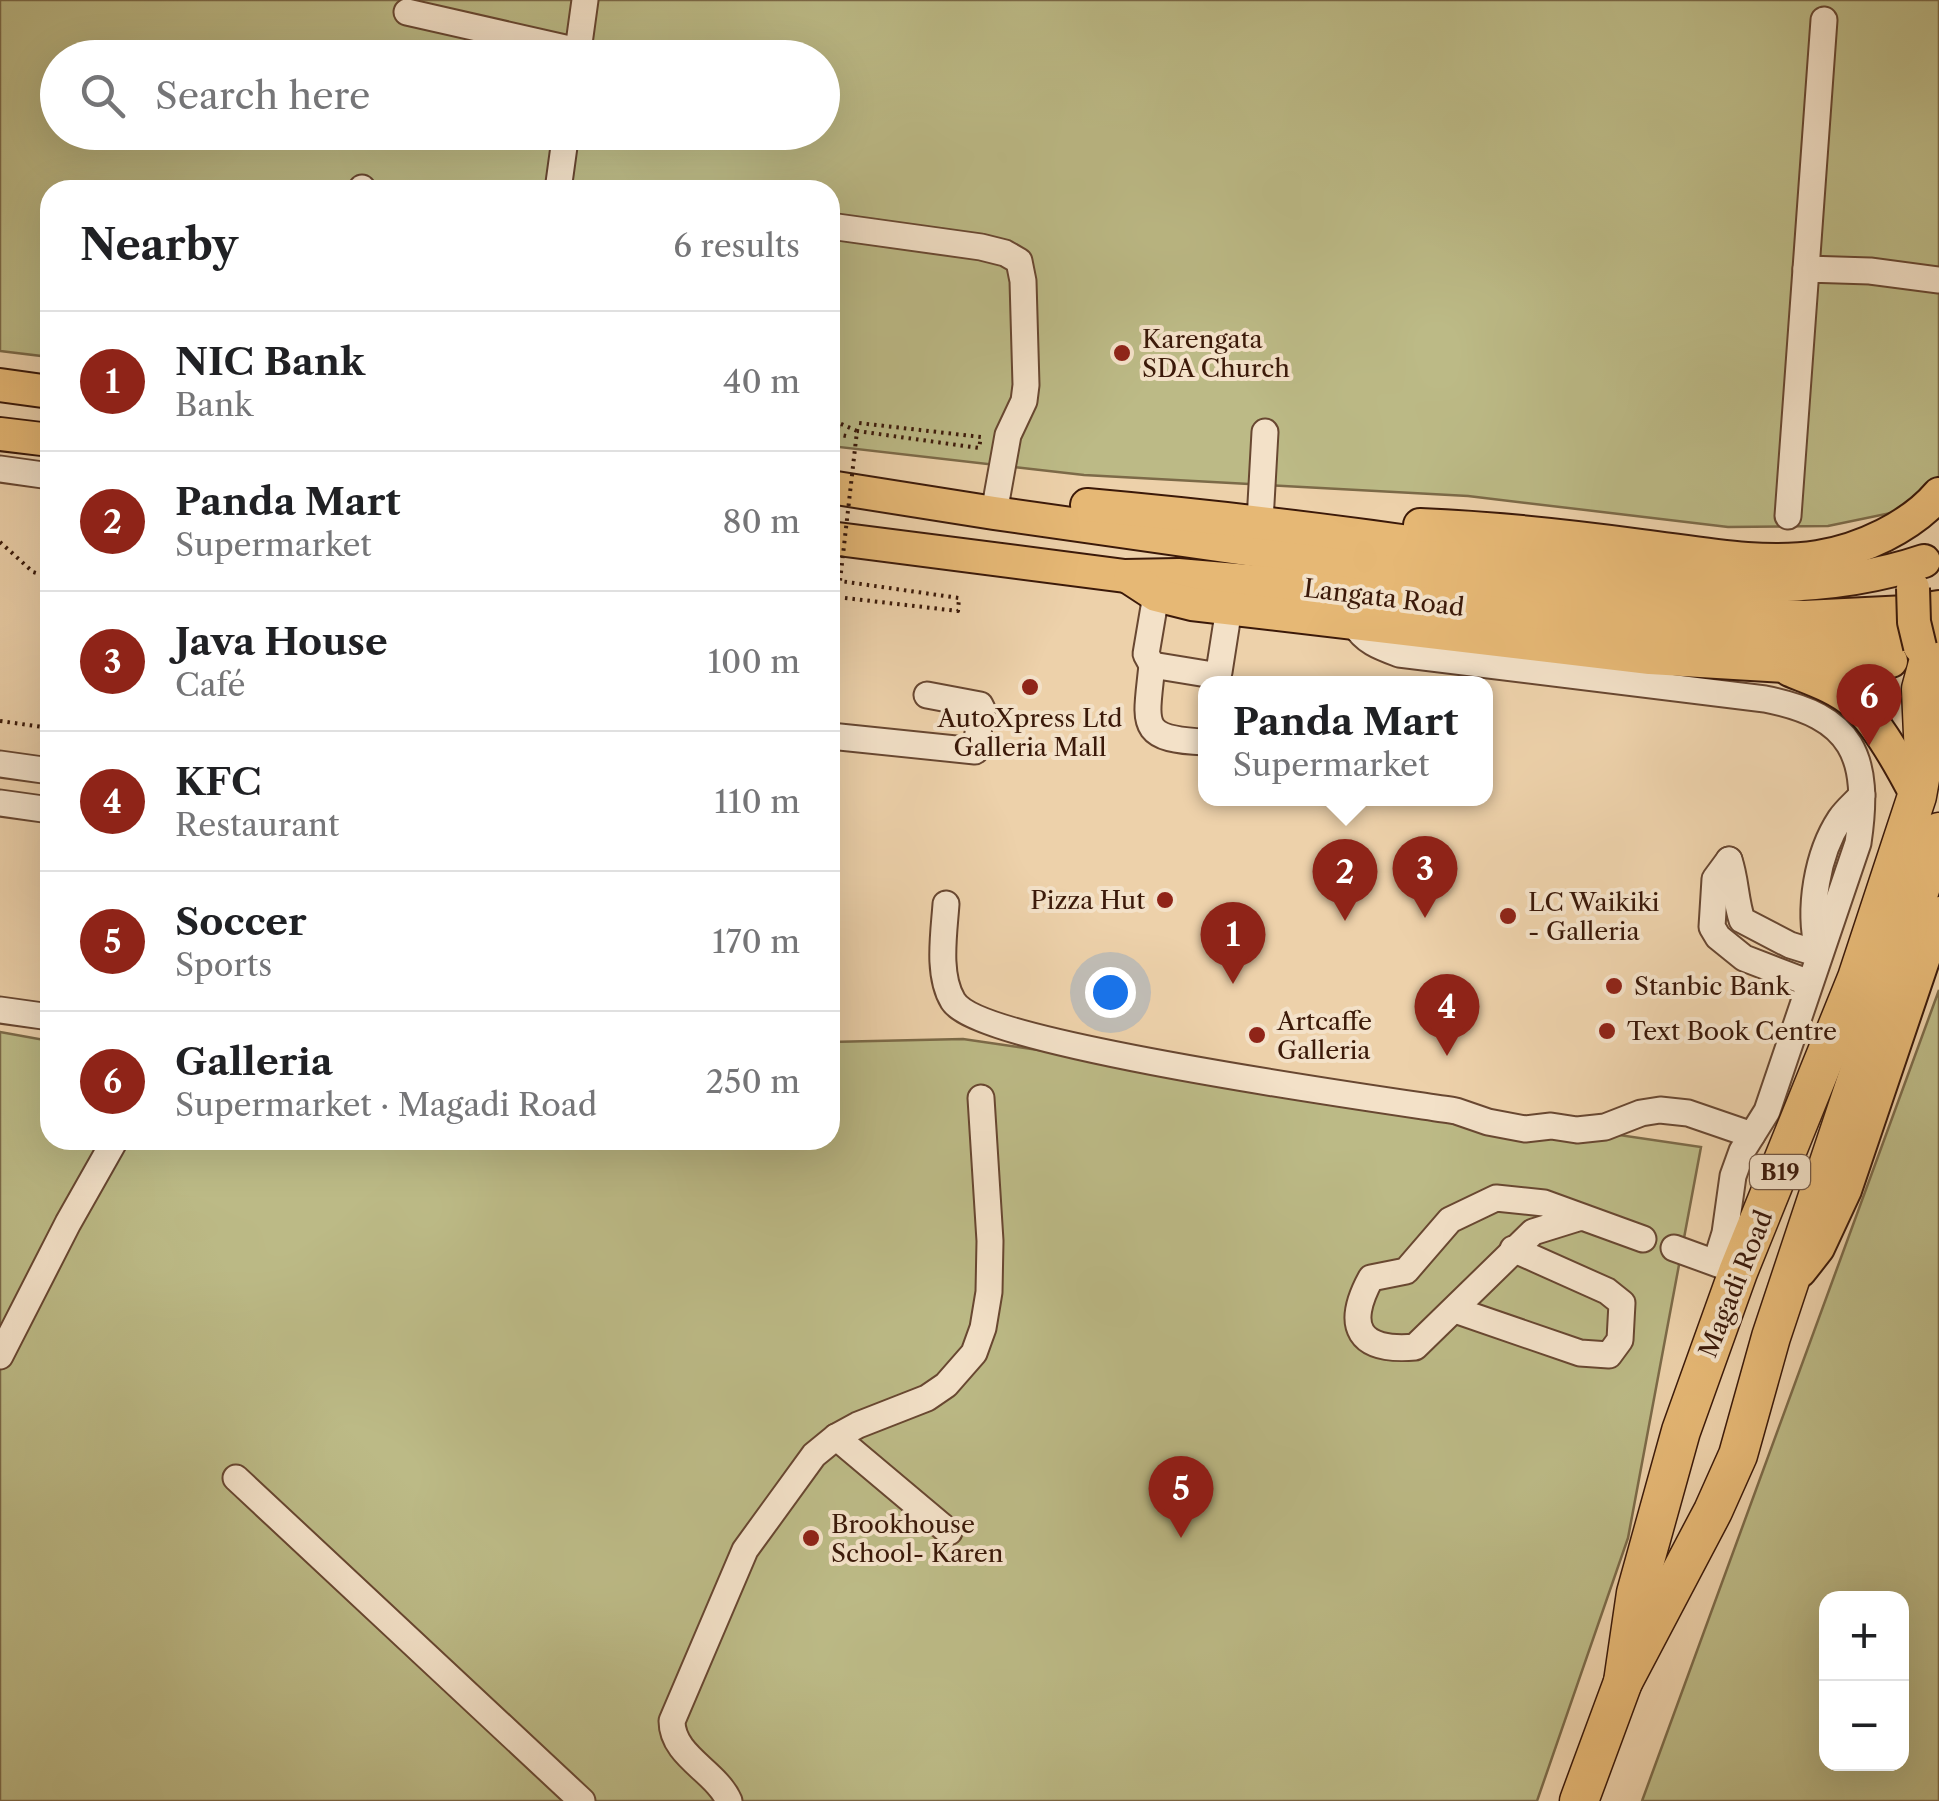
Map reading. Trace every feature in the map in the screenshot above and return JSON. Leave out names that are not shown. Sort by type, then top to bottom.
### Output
[{"type":"highway","name":"Magadi Road","points":[[1623,1682],[1636,1593],[1727,1267],[1774,1190],[1857,978],[1917,796],[1924,758],[1921,690],[1930,655]]},
{"type":"highway","name":"Magadi Road","points":[[1579,1801],[1623,1682],[1738,1456],[1771,1337],[1939,832]]},
{"type":"highway","points":[[1681,1431],[1738,1456]]},
{"type":"main road","points":[[0,385],[40,391]]},
{"type":"main road","points":[[0,434],[40,439]]},
{"type":"main road","name":"Langata Road","points":[[840,489],[1668,608],[1804,617],[1879,614],[1929,576]]},
{"type":"main road","points":[[1260,521],[1508,528],[1708,554],[1800,559],[1834,554],[1869,542],[1918,514],[1939,494]]},
{"type":"main road","points":[[994,513],[1044,501],[1260,521],[1601,570],[1743,584],[1793,586],[1929,576],[1914,622],[1930,655],[1783,666],[1650,658],[1192,604],[1156,595],[1125,576]]},
{"type":"main road","name":"Langata Road","points":[[840,539],[1125,576],[1271,583],[1623,631],[1735,640],[1843,642],[1930,655]]},
{"type":"main road","points":[[1783,666],[1854,702],[1874,724],[1917,796]]},
{"type":"main road","points":[[1792,1280],[1818,1248],[1845,1190],[1939,913]]},
{"type":"street","points":[[580,40],[585,0]]},
{"type":"street","points":[[407,12],[521,40]]},
{"type":"street","points":[[1788,516],[1824,20]]},
{"type":"street","points":[[559,180],[564,150]]},
{"type":"street","points":[[840,227],[970,245],[1005,252],[1019,261],[1026,385],[1024,402],[1008,435],[994,513]]},
{"type":"street","points":[[1806,268],[1939,280]]},
{"type":"street","points":[[1260,521],[1266,432]]},
{"type":"street","points":[[0,470],[40,475]]},
{"type":"street","points":[[1156,595],[1146,654],[1152,665],[1147,714],[1154,732],[1168,740],[1198,742]]},
{"type":"street","points":[[1219,676],[1229,608]]},
{"type":"street","points":[[1354,624],[1376,646],[1400,654],[1799,706],[1824,717],[1843,734],[1854,754],[1862,795],[1858,843],[1767,1111],[1733,1176],[1725,1233],[1727,1267],[1674,1248]]},
{"type":"street","points":[[1152,665],[1216,676]]},
{"type":"street","points":[[840,737],[975,751],[980,705],[928,695]]},
{"type":"street","points":[[0,764],[40,770]]},
{"type":"street","points":[[0,802],[40,808]]},
{"type":"street","points":[[1809,983],[1744,958],[1718,937],[1712,927],[1715,880],[1729,860],[1737,880],[1742,920],[1790,945],[1819,954]]},
{"type":"street","points":[[946,904],[944,968],[952,1000],[962,1010],[1002,1026],[1133,1059],[1456,1110],[1488,1122],[1525,1129],[1605,1127],[1640,1113],[1660,1110],[1688,1113],[1752,1135]]},
{"type":"street","points":[[0,1010],[40,1016]]},
{"type":"street","points":[[729,1801],[718,1780],[678,1742],[672,1722],[744,1550],[814,1455],[836,1436],[927,1398],[946,1385],[974,1353],[989,1292],[982,1098]]},
{"type":"street","points":[[0,1356],[109,1150]]},
{"type":"street","points":[[1733,1176],[1774,1190]]},
{"type":"street","points":[[1578,1218],[1534,1232],[1415,1347],[1388,1350],[1362,1332],[1355,1318],[1371,1278],[1406,1271],[1450,1220],[1496,1198],[1544,1203],[1643,1238]]},
{"type":"street","points":[[1455,1310],[1580,1353],[1608,1355],[1620,1340],[1622,1303],[1607,1291],[1514,1250]]},
{"type":"street","points":[[836,1436],[949,1532]]},
{"type":"street","points":[[236,1478],[582,1801]]},
{"type":"path","points":[[840,423],[857,431],[979,448],[981,436],[859,423]]},
{"type":"path","points":[[844,598],[958,610],[959,598],[840,581],[857,431]]},
{"type":"path","points":[[840,435],[846,436]]},
{"type":"path","points":[[0,542],[40,574]]},
{"type":"path","points":[[0,722],[40,727]]},
{"type":"shaded area","points":[[0,0],[1939,0],[1939,503],[1828,526],[1728,527],[1468,496],[1084,475],[840,447],[840,180],[40,180],[40,356],[0,351]]},
{"type":"shaded area","points":[[1939,990],[1939,1801],[1642,1801]]},
{"type":"shaded area","name":"Brookhouse School- Karen","points":[[0,1032],[40,1039],[40,1150],[840,1150],[840,1042],[963,1039],[1701,1147],[1628,1538],[1537,1801],[0,1801]]},
{"type":"place","name":"Karengata SDA Church","points":[[1122,353]]},
{"type":"place","name":"AutoXpress Ltd Galleria Mall","points":[[1030,687]]},
{"type":"place","name":"Galleria","points":[[1869,746]]},
{"type":"place","name":"Pizza Hut","points":[[1165,900]]},
{"type":"place","name":"LC Waikiki - Galleria","points":[[1508,916]]},
{"type":"place","name":"Java House","points":[[1425,918]]},
{"type":"place","name":"Panda Mart","points":[[1345,921]]},
{"type":"place","name":"NIC Bank","points":[[1233,984]]},
{"type":"place","name":"Stanbic Bank","points":[[1614,986]]},
{"type":"place","name":"Text Book Centre","points":[[1607,1031]]},
{"type":"place","name":"Artcaffe Galleria","points":[[1257,1035]]},
{"type":"place","name":"KFC","points":[[1447,1056]]},
{"type":"place","name":"Brookhouse School- Karen","points":[[811,1538]]},
{"type":"place","name":"Soccer","points":[[1181,1538]]}]
